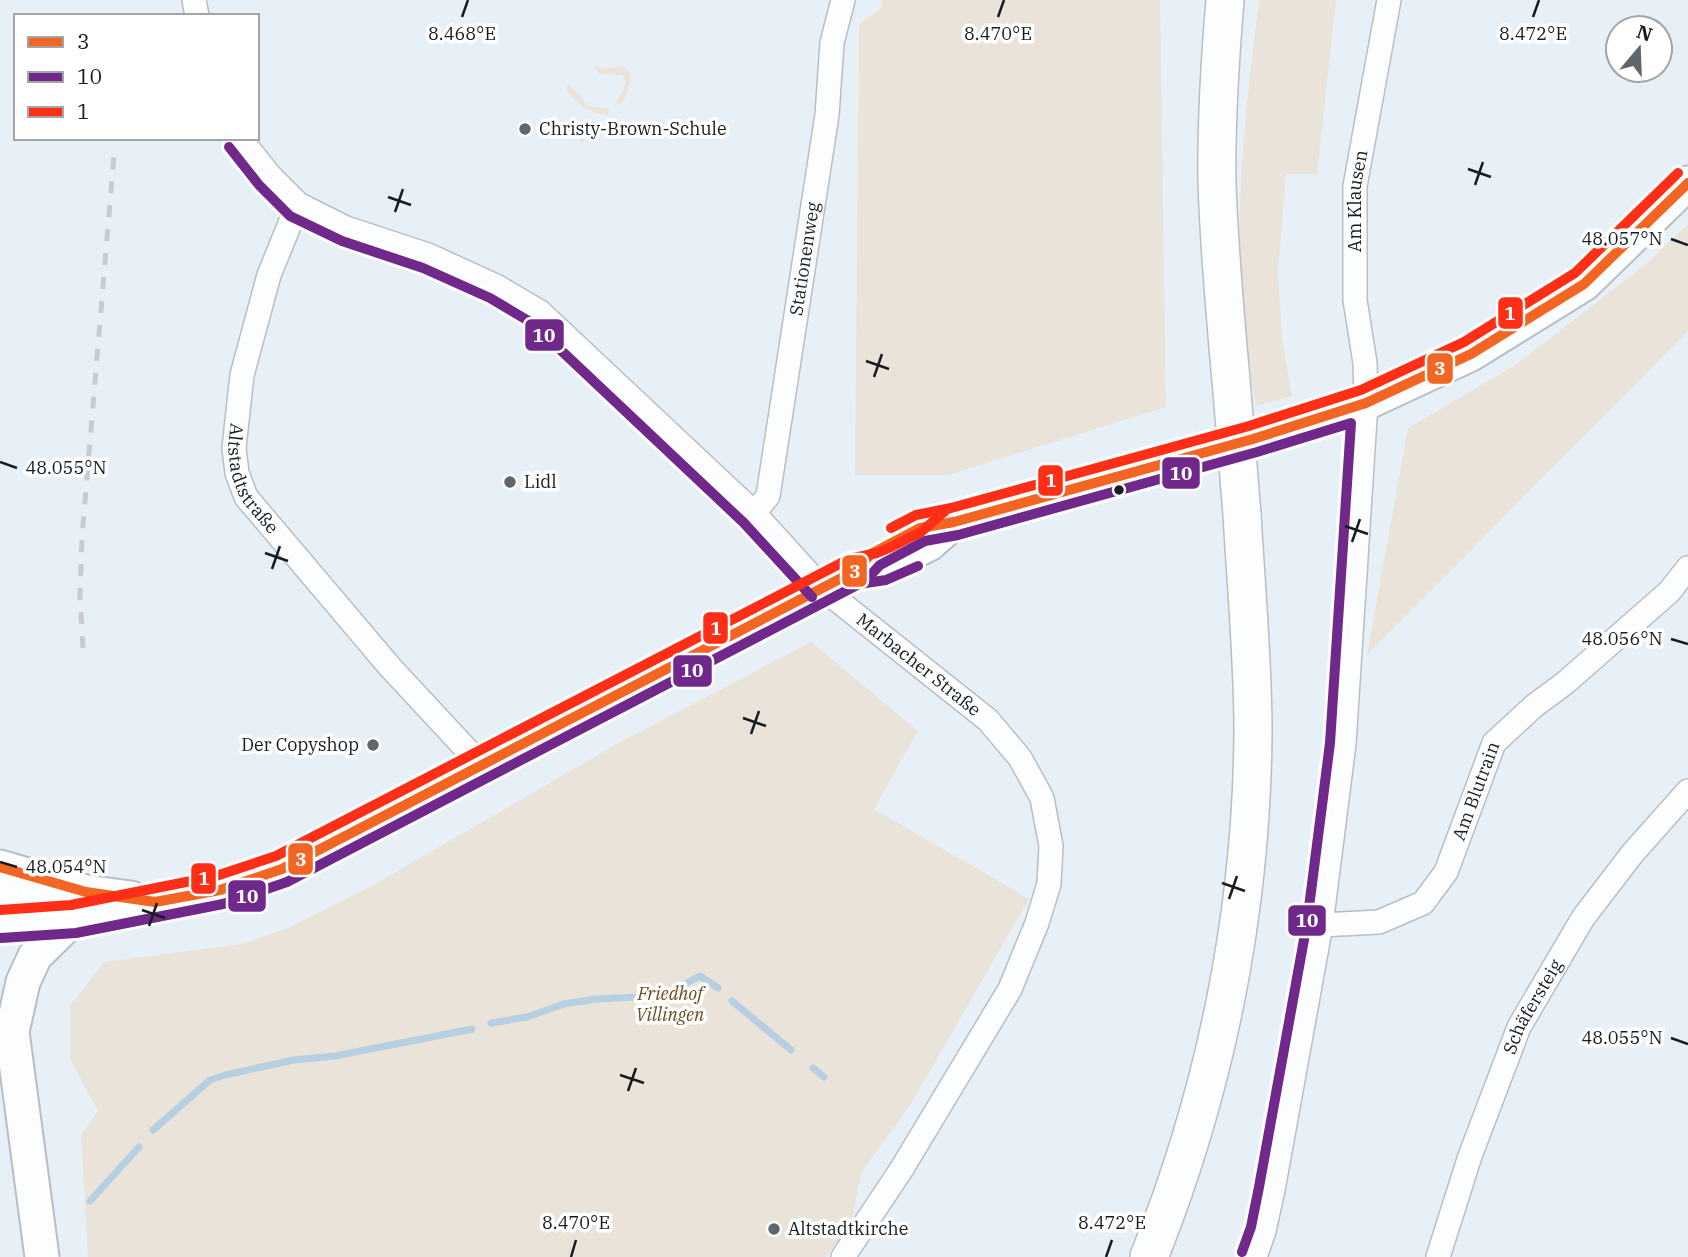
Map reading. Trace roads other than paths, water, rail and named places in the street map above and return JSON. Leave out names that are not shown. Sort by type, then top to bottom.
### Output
[{"type":"main road","points":[[1149,1257],[1182,1168],[1227,996],[1241,908],[1251,794],[1251,667],[1217,179],[1225,0]]},
{"type":"street","name":"Stationenweg","points":[[754,513],[768,496],[827,115],[832,43],[843,0]]},
{"type":"street","name":"Am Klausen","points":[[1255,1257],[1273,1190],[1321,925],[1344,744],[1366,403],[1365,363],[1355,300],[1355,186],[1389,0]]},
{"type":"street","name":"Marbacher Straße","points":[[242,140],[270,176],[298,204],[346,228],[428,255],[496,286],[540,312],[754,513],[822,588],[988,720],[1020,758],[1041,798],[1051,846],[1049,884],[1037,923],[1010,989],[901,1170],[844,1257]]},
{"type":"street","points":[[0,895],[79,906],[155,902],[220,890],[282,869],[855,571],[881,567],[929,544],[954,522],[1253,439],[1366,403],[1471,354],[1584,284],[1688,183]]},
{"type":"street","name":"Altstadtstraße","points":[[298,204],[269,275],[242,375],[234,448],[237,473],[246,498],[390,667],[482,766]]},
{"type":"street","name":"Am Blutrain","points":[[1321,925],[1379,922],[1423,903],[1446,872],[1494,743],[1669,592],[1688,568]]},
{"type":"street","name":"Schäfersteig","points":[[1438,1257],[1470,1156],[1519,1027],[1583,918],[1632,854],[1688,791]]},
{"type":"street","points":[[0,867],[79,906]]},
{"type":"street","points":[[14,923],[79,906]]},
{"type":"street","points":[[42,1257],[12,1032],[23,982],[35,956],[79,906]]},
{"type":"waterway","points":[[491,1023],[527,1017],[564,1004],[596,999],[662,996],[700,976],[718,988]]},
{"type":"waterway","points":[[732,1001],[791,1050]]},
{"type":"waterway","points":[[153,1130],[210,1080],[225,1075],[294,1060],[335,1056],[472,1029]]},
{"type":"waterway","points":[[813,1068],[824,1077]]},
{"type":"waterway","points":[[90,1201],[139,1147]]},
{"type":"railway","points":[[83,648],[80,596],[82,537],[114,155]]},
{"type":"place","name":"Christy-Brown-Schule","points":[[525,129]]},
{"type":"place","name":"Lidl","points":[[510,482]]},
{"type":"place","name":"Der Copyshop","points":[[373,745]]},
{"type":"place","name":"Altstadtkirche","points":[[774,1229]]},
{"type":"park label","name":"Friedhof Villingen","points":[[670,1004]]}]
